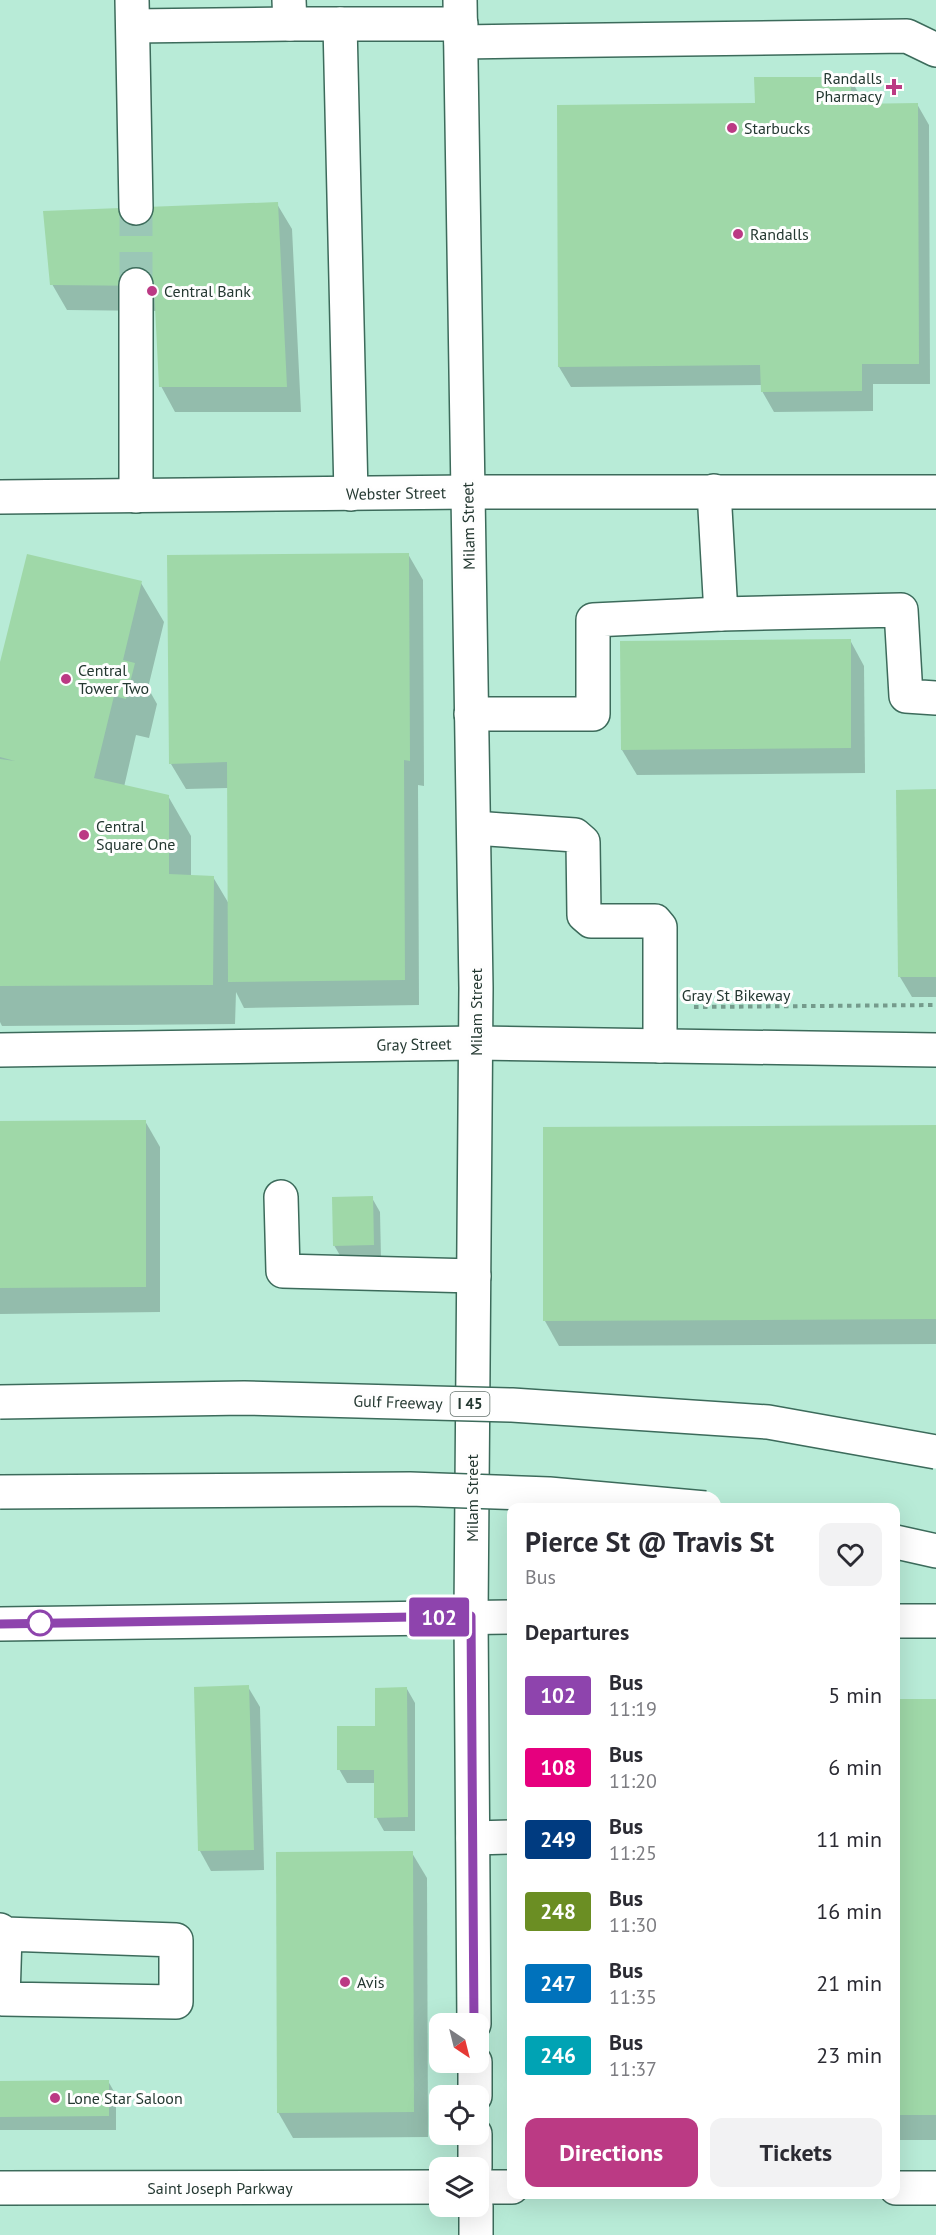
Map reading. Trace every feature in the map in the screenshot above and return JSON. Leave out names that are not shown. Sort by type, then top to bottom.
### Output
[{"type":"main road","points":[[136,208],[133,13],[290,12],[340,24],[460,22],[906,36],[936,50]]},
{"type":"main road","name":"Milam Street","points":[[460,22],[476,1043],[471,1616],[474,2013]]},
{"type":"main road","points":[[340,24],[351,494]]},
{"type":"main road","points":[[136,285],[136,496]]},
{"type":"main road","points":[[714,491],[721,614]]},
{"type":"main road","name":"Webster Street","points":[[0,497],[468,492],[936,492]]},
{"type":"main road","points":[[471,714],[593,714],[593,620],[721,614],[901,610],[906,696],[936,698]]},
{"type":"main road","points":[[474,828],[575,835],[583,842],[584,915],[591,921],[655,921],[660,927],[660,1046]]},
{"type":"main road","name":"Gray Street","points":[[0,1050],[476,1043],[936,1050]]},
{"type":"main road","points":[[281,1197],[283,1271],[474,1276]]},
{"type":"main road","name":"Gulf Freeway","points":[[0,1402],[244,1398],[512,1405],[768,1422],[936,1452]]},
{"type":"main road","points":[[0,1492],[410,1489],[549,1494],[649,1503]]},
{"type":"main road","points":[[900,1543],[936,1551]]},
{"type":"main road","points":[[0,1624],[507,1617]]},
{"type":"main road","points":[[900,1621],[936,1621]]},
{"type":"main road","points":[[473,1838],[507,1838]]},
{"type":"main road","points":[[3,1932],[176,1940],[176,2002],[3,1999],[3,1932]]},
{"type":"main road","name":"Saint Joseph Parkway","points":[[0,2188],[429,2187]]},
{"type":"main road","points":[[489,2187],[507,2187]]},
{"type":"main road","points":[[900,2188],[936,2188]]},
{"type":"main road","points":[[476,2217],[476,2235]]},
{"type":"path","name":"Gray St Bikeway","points":[[660,1007],[936,1005]]},
{"type":"building","name":"Randalls","points":[[754,77],[851,77],[851,104],[918,103],[919,364],[862,364],[862,391],[761,392],[760,365],[558,367],[557,105],[755,103]]},
{"type":"building","points":[[278,202],[287,387],[159,387],[154,286],[50,285],[43,211]]},
{"type":"building","points":[[409,553],[410,761],[404,760],[405,980],[228,982],[227,762],[169,764],[167,555]]},
{"type":"building","name":"Central Square One","points":[[27,554],[142,581],[123,660],[135,663],[126,699],[114,696],[94,778],[169,795],[169,874],[214,876],[213,985],[0,986],[0,759],[15,761],[0,757],[0,662]]},
{"type":"building","points":[[851,639],[851,748],[621,750],[620,641]]},
{"type":"building","points":[[936,789],[936,977],[898,977],[896,790]]},
{"type":"building","points":[[146,1120],[146,1287],[0,1288],[0,1121]]},
{"type":"building","points":[[936,1125],[936,1319],[543,1321],[543,1127]]},
{"type":"building","points":[[373,1196],[374,1245],[333,1246],[332,1197]]},
{"type":"building","points":[[249,1685],[254,1850],[198,1851],[194,1687]]},
{"type":"building","points":[[407,1687],[408,1817],[374,1818],[374,1770],[337,1770],[337,1726],[375,1726],[375,1688]]},
{"type":"building","points":[[900,1699],[936,1699],[936,2115],[900,2115]]},
{"type":"building","name":"Avis","points":[[413,1851],[414,2112],[277,2113],[276,1852]]},
{"type":"building","name":"Lone Star Saloon","points":[[109,2080],[109,2116],[0,2117],[0,2081]]},
{"type":"tunnel","points":[[136,208],[136,285]]},
{"type":"bus line","name":"102","points":[[0,1624],[471,1616],[474,2013]]},
{"type":"place","name":"Randalls Pharmacy","points":[[894,87]]},
{"type":"place","name":"Starbucks","points":[[732,128]]},
{"type":"place","name":"Randalls","points":[[738,234]]},
{"type":"place","name":"Central Bank","points":[[152,291]]},
{"type":"place","name":"Central Tower Two","points":[[66,679]]},
{"type":"place","name":"Central Square One","points":[[84,835]]},
{"type":"place","name":"Avis","points":[[345,1982]]},
{"type":"place","name":"Lone Star Saloon","points":[[55,2098]]}]
